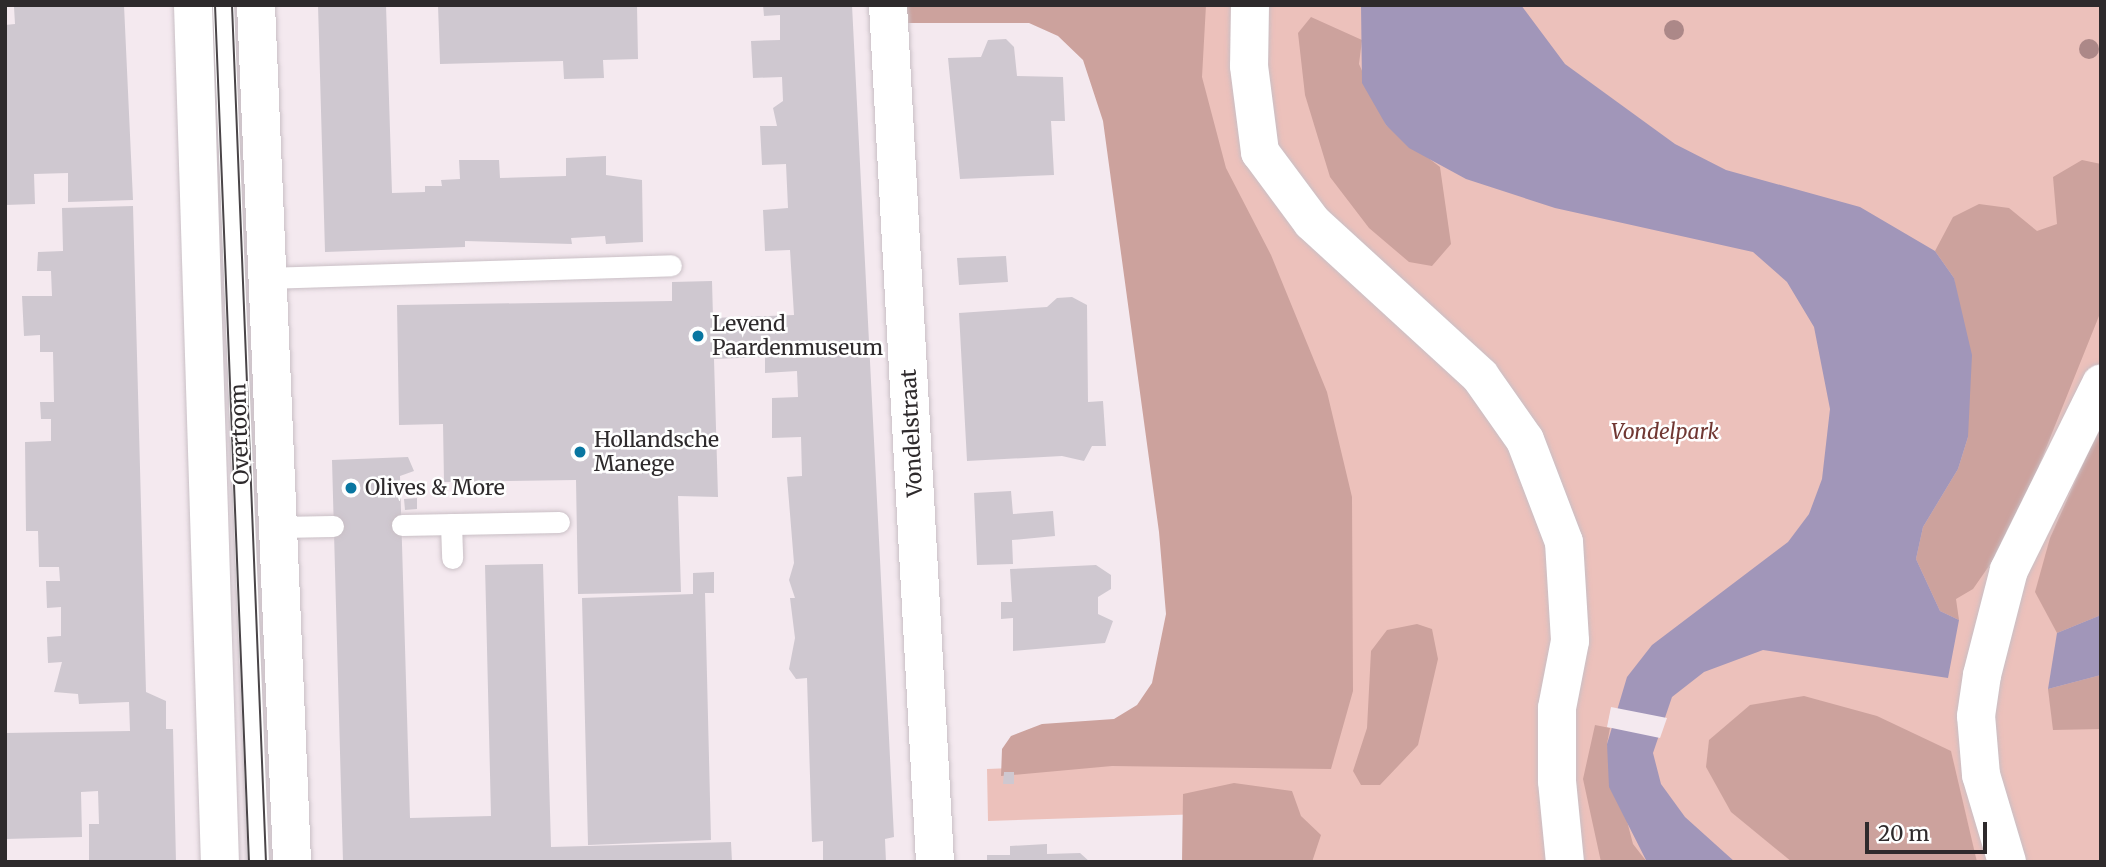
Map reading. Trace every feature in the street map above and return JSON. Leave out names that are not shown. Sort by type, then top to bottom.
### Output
[{"type":"street","name":"Overtoom","points":[[192,5],[220,862]]},
{"type":"street","name":"Overtoom","points":[[256,5],[292,862]]},
{"type":"street","name":"Vondelstraat","points":[[888,5],[935,862]]},
{"type":"street","points":[[1250,5],[1249,66],[1260,152],[1312,222],[1480,376],[1525,440],[1564,542],[1570,641],[1557,708],[1557,781],[1565,862]]},
{"type":"street","points":[[2007,862],[1980,762],[1982,675],[2009,570],[2101,384]]},
{"type":"lane","name":"Overtoom","points":[[223,5],[258,862]]},
{"type":"lane","points":[[268,278],[671,265]]},
{"type":"lane","points":[[402,525],[559,522]]},
{"type":"lane","points":[[451,524],[452,558]]},
{"type":"lane","points":[[279,527],[333,526]]},
{"type":"green space","name":"Vondelpark","points":[[1165,5],[2101,5],[2101,862],[1206,862],[1204,814],[988,821],[987,769],[1145,762],[1178,704]]},
{"type":"shaded area","points":[[904,5],[1206,5],[1202,77],[1226,168],[1271,255],[1327,392],[1352,497],[1353,691],[1331,769],[1112,766],[1001,776],[1002,749],[1011,736],[1042,724],[1114,719],[1137,705],[1152,683],[1166,614],[1159,532],[1103,121],[1083,60],[1058,36],[1029,23],[905,23]]},
{"type":"shaded area","points":[[1361,5],[1521,5],[1565,64],[1675,144],[1726,170],[1860,207],[1935,251],[1954,278],[1972,355],[1968,437],[1958,469],[1923,527],[1916,559],[1940,611],[1959,620],[1948,678],[1763,650],[1704,672],[1672,697],[1653,753],[1661,784],[1685,817],[1735,862],[1647,862],[1609,787],[1607,744],[1627,677],[1652,645],[1788,542],[1809,514],[1822,479],[1830,409],[1814,327],[1787,282],[1753,252],[1555,208],[1466,179],[1409,148],[1386,125],[1362,83]]},
{"type":"shaded area","points":[[1311,17],[1362,40],[1359,64],[1386,125],[1440,167],[1451,244],[1432,266],[1409,262],[1369,228],[1330,177],[1305,95],[1298,33]]},
{"type":"shaded area","points":[[2082,160],[2101,164],[2101,311],[2012,533],[1973,589],[1956,599],[1959,620],[1940,611],[1916,559],[1923,527],[1958,469],[1968,437],[1954,278],[1935,251],[1953,217],[1979,204],[2009,208],[2037,231],[2057,224],[2053,177]]},
{"type":"shaded area","points":[[2101,424],[2101,615],[2057,633],[2035,592],[2050,538]]},
{"type":"shaded area","points":[[2101,615],[2101,675],[2048,689],[2057,633]]},
{"type":"shaded area","points":[[1417,624],[1432,629],[1438,659],[1418,745],[1380,785],[1361,785],[1353,771],[1367,728],[1371,651],[1387,630]]},
{"type":"shaded area","points":[[2101,675],[2101,729],[2053,730],[2048,689]]},
{"type":"shaded area","points":[[1804,696],[1877,716],[1951,751],[1977,862],[1792,862],[1731,812],[1706,767],[1709,740],[1750,705]]},
{"type":"shaded area","points":[[1595,725],[1610,728],[1607,744],[1633,844],[1647,862],[1601,862],[1583,779]]},
{"type":"shaded area","points":[[1234,783],[1292,791],[1301,816],[1321,835],[1312,862],[1182,862],[1183,794]]},
{"type":"pier","points":[[1611,707],[1667,718],[1660,738],[1607,727]]},
{"type":"building","points":[[124,5],[133,200],[68,202],[68,173],[34,174],[35,204],[5,205],[5,25],[15,24],[14,7]]},
{"type":"building","points":[[318,5],[386,5],[392,193],[425,192],[425,186],[442,186],[441,180],[460,179],[459,160],[499,160],[500,178],[566,176],[566,158],[606,156],[606,175],[642,180],[643,242],[606,244],[605,236],[571,238],[572,244],[465,241],[465,247],[325,252]]},
{"type":"building","points":[[438,5],[637,5],[638,59],[603,60],[604,78],[564,79],[563,61],[440,64]]},
{"type":"building","points":[[763,5],[852,5],[894,837],[885,839],[886,862],[823,862],[823,841],[812,842],[807,678],[796,679],[789,669],[795,638],[790,598],[795,598],[789,580],[794,563],[787,477],[802,476],[801,437],[772,438],[772,398],[798,397],[797,371],[765,373],[765,357],[714,359],[718,497],[678,496],[681,592],[578,594],[576,480],[444,482],[443,424],[399,425],[397,305],[672,301],[672,282],[712,281],[713,318],[794,315],[790,250],[765,251],[763,210],[788,208],[786,164],[762,165],[760,126],[777,126],[773,108],[783,101],[782,77],[753,78],[751,41],[780,40],[780,15],[764,16]]},
{"type":"building","points":[[1006,39],[1014,47],[1017,76],[1063,77],[1065,121],[1051,121],[1054,175],[960,179],[948,58],[981,57],[988,40]]},
{"type":"building","points":[[133,206],[146,692],[166,701],[166,729],[173,729],[176,862],[89,862],[89,824],[99,824],[98,791],[81,792],[82,837],[5,839],[5,733],[130,731],[129,702],[79,704],[78,694],[54,692],[62,662],[48,663],[47,637],[61,636],[61,607],[47,608],[46,581],[60,581],[59,567],[39,567],[38,531],[26,531],[25,442],[51,441],[51,419],[41,419],[40,402],[54,402],[53,352],[40,352],[40,335],[24,336],[22,296],[52,296],[51,271],[37,271],[38,252],[63,251],[62,208]]},
{"type":"building","points":[[1006,256],[1008,282],[959,285],[957,258]]},
{"type":"building","points":[[1072,297],[1087,305],[1088,402],[1103,401],[1106,446],[1092,446],[1084,461],[1062,456],[967,461],[959,313],[1047,307],[1057,298]]},
{"type":"building","points":[[408,457],[414,471],[400,476],[410,818],[491,816],[485,565],[543,564],[551,847],[731,842],[732,862],[343,862],[332,460]]},
{"type":"building","points":[[1011,491],[1013,514],[1053,511],[1055,536],[1012,540],[1013,564],[977,565],[974,493]]},
{"type":"building","points":[[417,498],[417,509],[405,510],[404,499]]},
{"type":"building","points":[[1096,565],[1111,575],[1111,589],[1098,597],[1098,614],[1113,621],[1105,643],[1013,651],[1013,618],[1001,619],[1001,602],[1012,602],[1010,569]]},
{"type":"building","points":[[714,572],[714,593],[705,593],[711,840],[588,845],[582,598],[693,594],[693,573]]},
{"type":"building","points":[[1004,772],[1014,772],[1014,784],[1003,784]]},
{"type":"building","points":[[1047,844],[1047,854],[1080,853],[1090,862],[987,862],[987,855],[1010,855],[1010,846]]},
{"type":"tram line","points":[[215,5],[249,862]]},
{"type":"tram line","points":[[232,5],[266,862]]},
{"type":"place","name":"Levend Paardenmuseum","points":[[698,336]]},
{"type":"place","name":"Hollandsche Manege","points":[[580,452]]},
{"type":"place","name":"Olives & More","points":[[351,488]]}]
